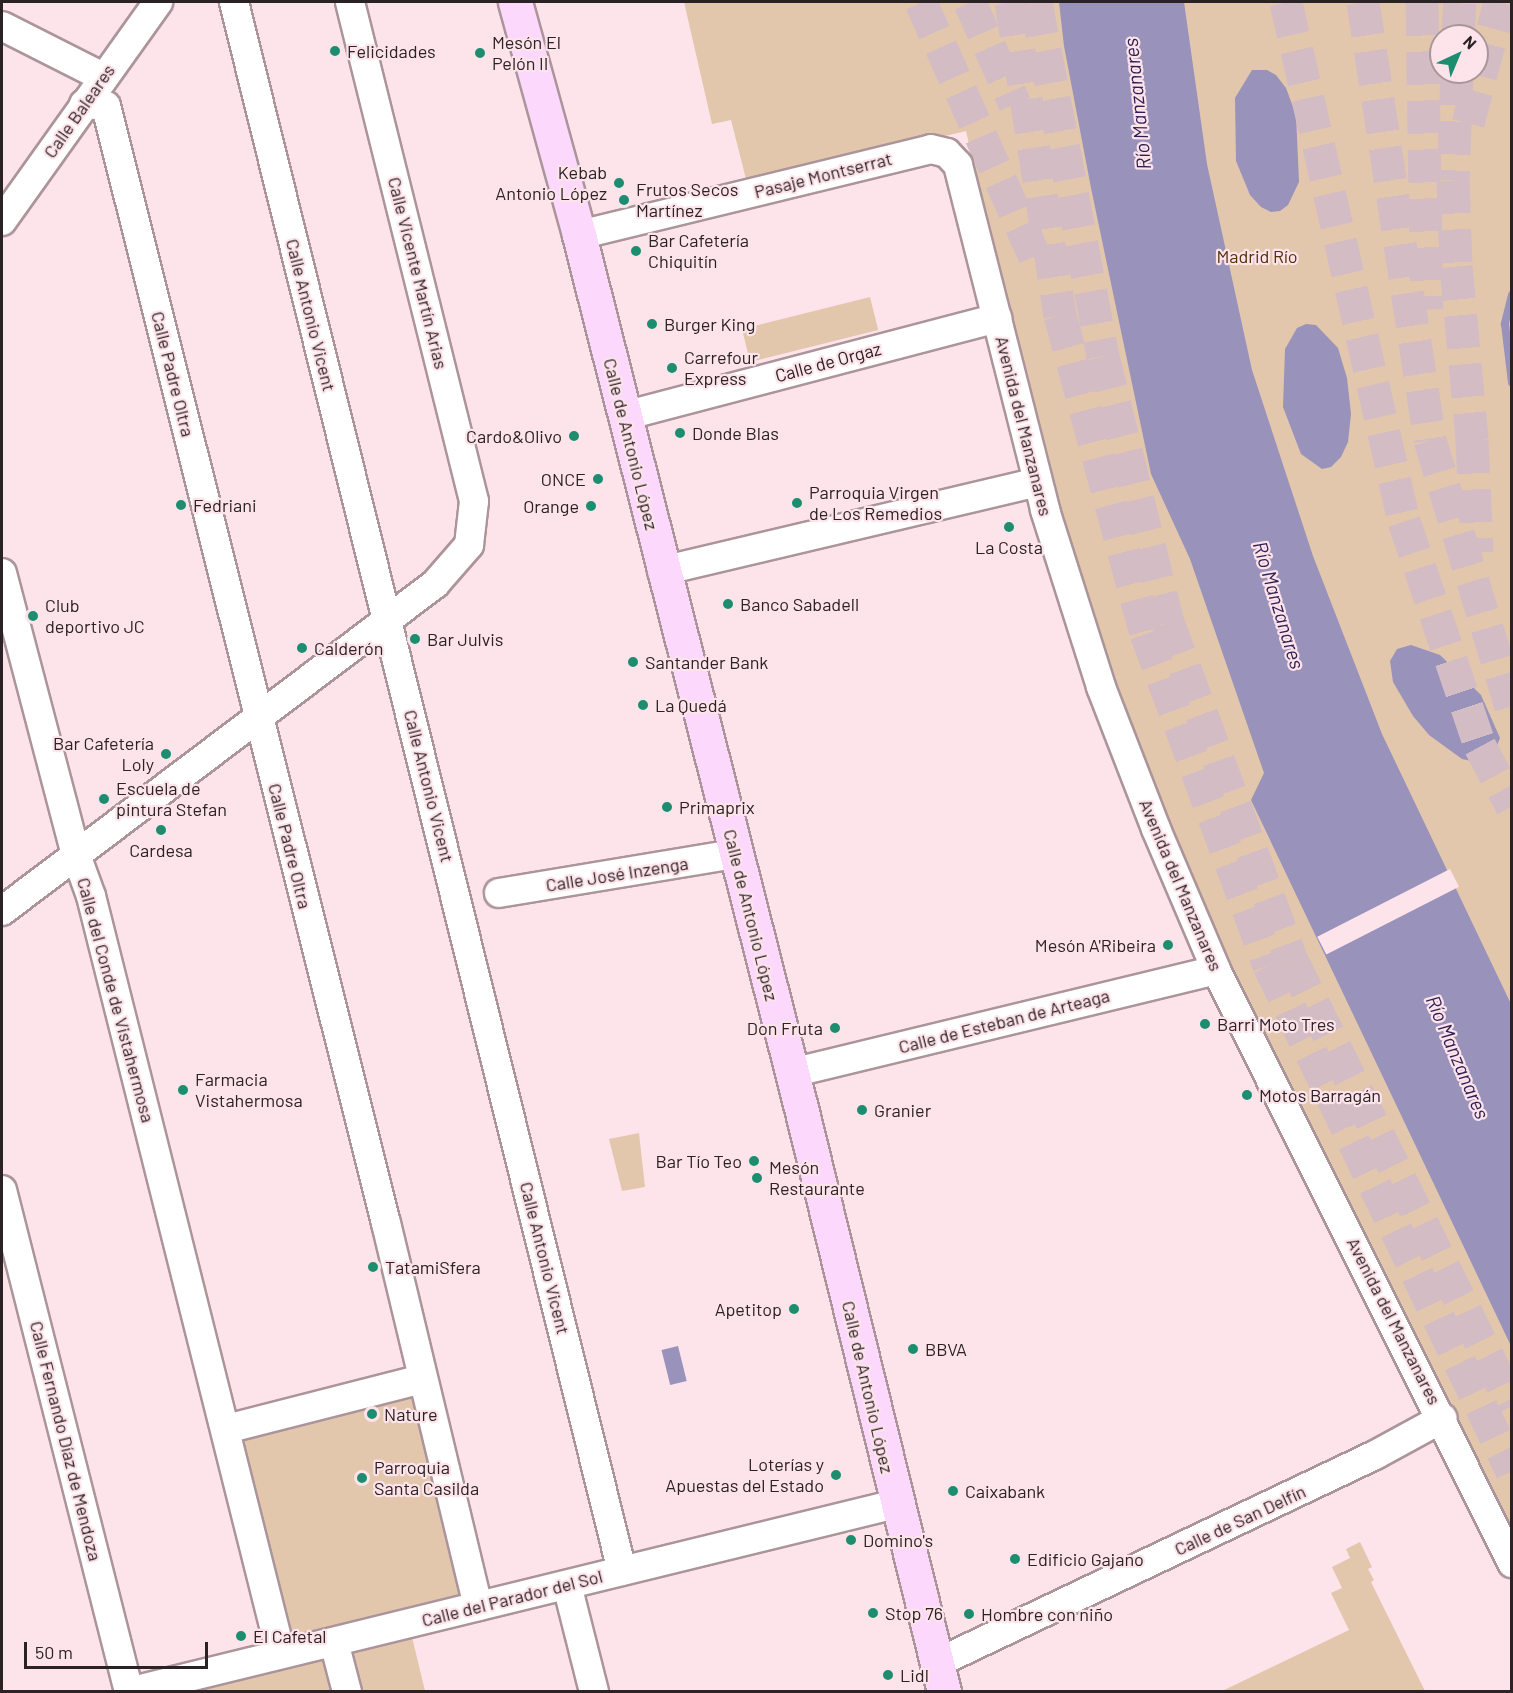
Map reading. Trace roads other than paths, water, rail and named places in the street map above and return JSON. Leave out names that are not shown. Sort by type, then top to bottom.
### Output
[{"type":"main road","name":"Calle de Antonio López","points":[[515,2],[579,235],[941,1677]]},
{"type":"street","name":"Calle Baleares","points":[[2,221],[158,2]]},
{"type":"street","name":"Calle Antonio Vicent","points":[[234,2],[622,1571]]},
{"type":"street","name":"Calle Vicente Martín Arias","points":[[351,2],[474,501],[469,544],[435,584],[387,620]]},
{"type":"street","points":[[2,26],[103,77]]},
{"type":"street","name":"Calle Padre Oltra","points":[[84,104],[106,106],[478,1606]]},
{"type":"street","name":"Pasaje Montserrat","points":[[579,235],[932,149],[947,153],[958,165]]},
{"type":"street","name":"Avenida del Manzanares","points":[[958,165],[1038,482],[1101,687],[1216,970],[1443,1419],[1512,1563]]},
{"type":"street","name":"Calle de Orgaz","points":[[624,416],[997,318]]},
{"type":"street","points":[[662,571],[1038,482]]},
{"type":"street","name":"Calle del Conde de Vistahermosa","points":[[2,573],[75,852],[91,896],[281,1654]]},
{"type":"street","points":[[2,911],[75,852],[387,620]]},
{"type":"street","name":"Calle José Inzenga","points":[[499,893],[735,854]]},
{"type":"street","name":"Calle de Esteban de Arteaga","points":[[791,1073],[1216,970]]},
{"type":"street","name":"Calle Fernando Díaz de Mendoza","points":[[2,1190],[129,1691]]},
{"type":"street","points":[[226,1429],[422,1379]]},
{"type":"street","name":"Calle de San Delfín","points":[[941,1677],[1443,1419]]},
{"type":"street","name":"Calle del Parador del Sol","points":[[129,1691],[896,1504]]},
{"type":"street","points":[[567,1585],[594,1692]]},
{"type":"street","points":[[334,1642],[347,1692]]},
{"type":"water","name":"Río Manzanares","points":[[1059,2],[1184,2],[1207,164],[1252,370],[1313,556],[1382,734],[1511,1004],[1511,1346],[1251,800],[1264,773],[1190,559],[1151,474],[1091,188],[1064,46]]},
{"type":"water","points":[[1252,70],[1267,70],[1276,75],[1286,88],[1296,115],[1299,182],[1288,205],[1280,211],[1271,212],[1261,207],[1250,195],[1236,161],[1235,98]]},
{"type":"water","points":[[1306,324],[1316,325],[1338,348],[1347,378],[1351,414],[1348,442],[1341,457],[1331,467],[1322,469],[1301,454],[1283,407],[1285,349],[1297,328]]},
{"type":"water","points":[[1411,645],[1440,655],[1481,695],[1500,738],[1492,758],[1476,762],[1462,759],[1429,735],[1413,716],[1393,682],[1390,661],[1397,649]]},
{"type":"water","points":[[678,1346],[687,1381],[670,1385],[662,1350]]},
{"type":"waterway","points":[[1512,295],[1505,324],[1512,383]]},
{"type":"tunnel","points":[[921,2],[1040,268]]},
{"type":"tunnel","points":[[970,2],[1015,104]]},
{"type":"tunnel","points":[[1011,2],[1060,315],[1146,633],[1269,965],[1512,1471]]},
{"type":"tunnel","points":[[1036,2],[1103,356],[1168,622],[1292,960],[1512,1406]]},
{"type":"tunnel","points":[[1286,2],[1404,521],[1480,746],[1512,806]]},
{"type":"tunnel","points":[[1363,2],[1430,440],[1512,710]]},
{"type":"tunnel","points":[[1422,2],[1427,309]]},
{"type":"tunnel","points":[[1459,24],[1460,2]]},
{"type":"tunnel","points":[[1468,123],[1500,2]]},
{"type":"tunnel","points":[[1457,84],[1453,180],[1456,266],[1472,440],[1477,552]]},
{"type":"place","name":"Felicidades","points":[[335,51]]},
{"type":"place","name":"Mesón El Pelón II","points":[[480,53]]},
{"type":"place","name":"Kebab Antonio López","points":[[619,183]]},
{"type":"place","name":"Frutos Secos Martínez","points":[[624,200]]},
{"type":"place","name":"Bar Cafetería Chiquitín","points":[[636,251]]},
{"type":"place","name":"Burger King","points":[[652,324]]},
{"type":"place","name":"Carrefour Express","points":[[672,368]]},
{"type":"place","name":"Donde Blas","points":[[680,433]]},
{"type":"place","name":"Cardo&Olivo","points":[[574,436]]},
{"type":"place","name":"ONCE","points":[[598,479]]},
{"type":"place","name":"Parroquia Virgen de Los Remedios","points":[[797,503]]},
{"type":"place","name":"Fedriani","points":[[181,505]]},
{"type":"place","name":"Orange","points":[[591,506]]},
{"type":"place","name":"La Costa","points":[[1009,527]]},
{"type":"place","name":"Banco Sabadell","points":[[728,604]]},
{"type":"place","name":"Club deportivo JC","points":[[33,616]]},
{"type":"place","name":"Bar Julvis","points":[[415,639]]},
{"type":"place","name":"Calderón","points":[[302,648]]},
{"type":"place","name":"Santander Bank","points":[[633,662]]},
{"type":"place","name":"La Quedá","points":[[643,705]]},
{"type":"place","name":"Bar Cafetería Loly","points":[[166,754]]},
{"type":"place","name":"Escuela de pintura Stefan","points":[[104,799]]},
{"type":"place","name":"Primaprix","points":[[667,807]]},
{"type":"place","name":"Cardesa","points":[[161,830]]},
{"type":"place","name":"Mesón A'Ribeira","points":[[1168,945]]},
{"type":"place","name":"Barri Moto Tres","points":[[1205,1024]]},
{"type":"place","name":"Don Fruta","points":[[835,1028]]},
{"type":"place","name":"Farmacia Vistahermosa","points":[[183,1090]]},
{"type":"place","name":"Motos Barragán","points":[[1247,1095]]},
{"type":"place","name":"Granier","points":[[862,1110]]},
{"type":"place","name":"Bar Tío Teo","points":[[754,1161]]},
{"type":"place","name":"Mesón Restaurante","points":[[757,1178]]},
{"type":"place","name":"TatamiSfera","points":[[373,1267]]},
{"type":"place","name":"Apetitop","points":[[794,1309]]},
{"type":"place","name":"BBVA","points":[[913,1349]]},
{"type":"place","name":"Nature","points":[[372,1414]]},
{"type":"place","name":"Loterías y Apuestas del Estado","points":[[836,1475]]},
{"type":"place","name":"Parroquia Santa Casilda","points":[[362,1478]]},
{"type":"place","name":"Caixabank","points":[[953,1491]]},
{"type":"place","name":"Domino's","points":[[851,1540]]},
{"type":"place","name":"Edificio Gajano","points":[[1015,1559]]},
{"type":"place","name":"Stop 76","points":[[873,1613]]},
{"type":"place","name":"Hombre con niño","points":[[969,1614]]},
{"type":"place","name":"El Cafetal","points":[[241,1636]]},
{"type":"place","name":"Lidl","points":[[888,1675]]},
{"type":"park label","name":"Madrid Río","points":[[1257,256]]}]
